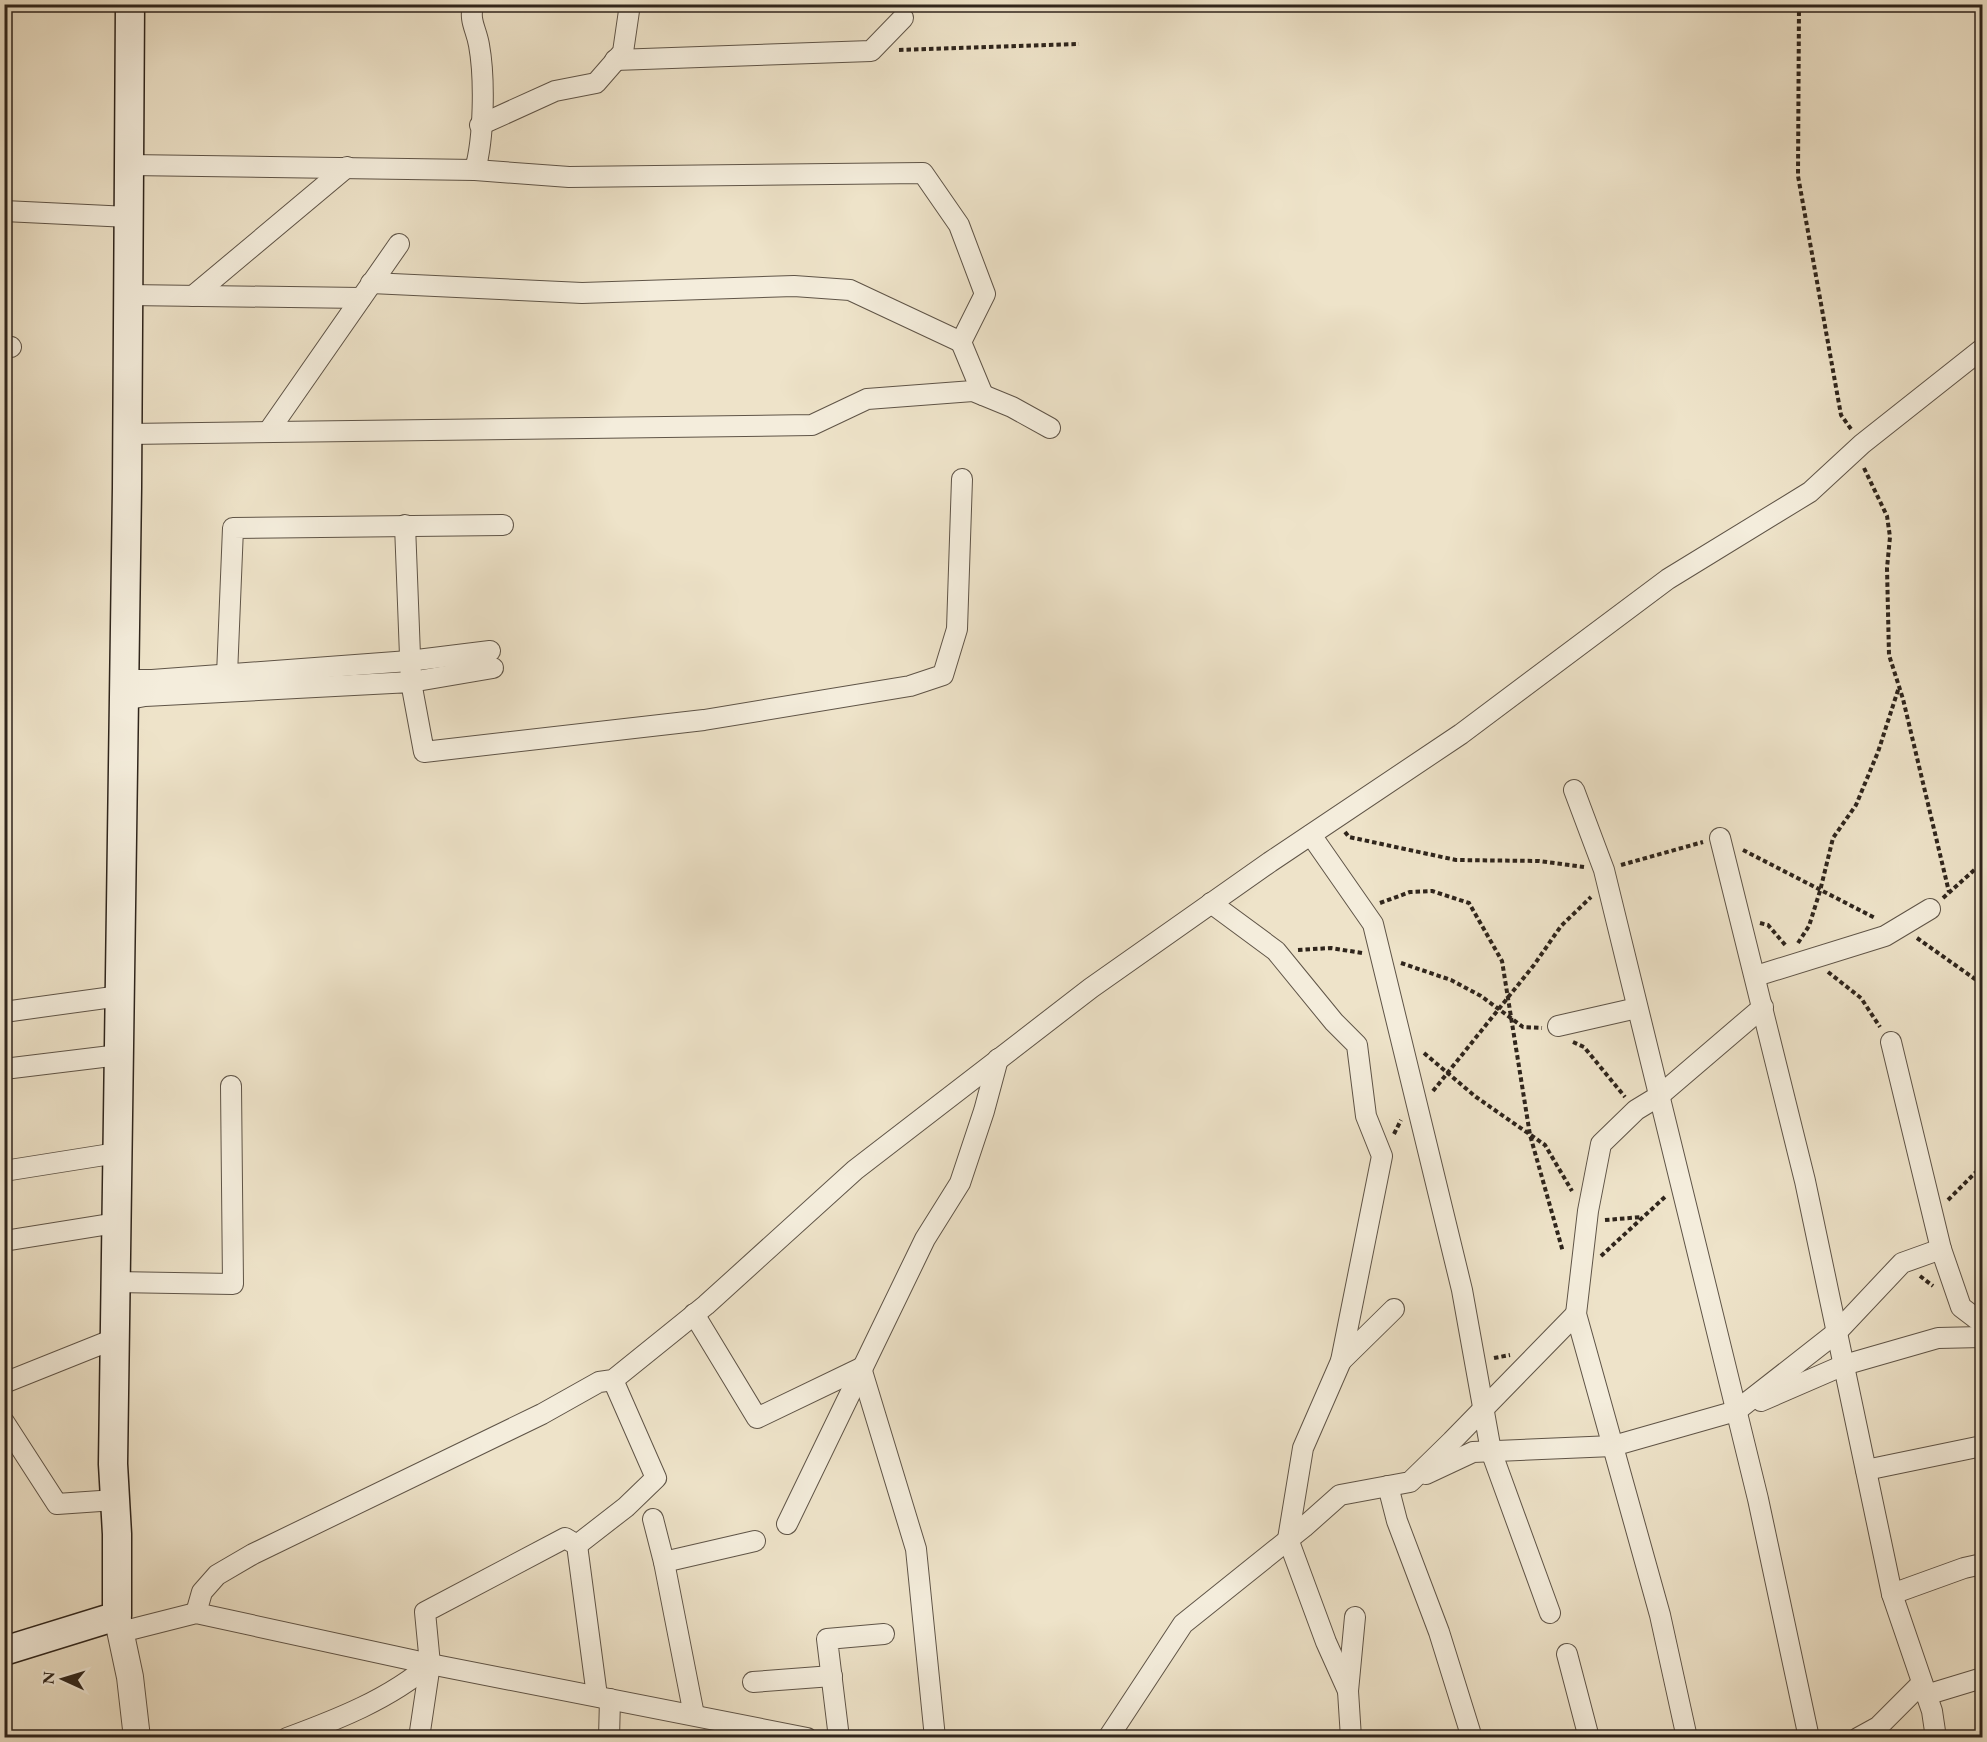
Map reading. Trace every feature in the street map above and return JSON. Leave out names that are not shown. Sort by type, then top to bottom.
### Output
[{"type":"main road","points":[[4,1651],[119,1624],[113,1464],[128,434],[130,4]]},
{"type":"street","points":[[474,4],[470,16],[479,45],[482,92],[479,157],[475,170]]},
{"type":"street","points":[[480,125],[555,90],[596,83],[623,52],[630,4]]},
{"type":"street","points":[[615,60],[871,51],[903,18]]},
{"type":"street","points":[[129,165],[475,170],[569,177],[923,173],[958,225],[985,294],[961,342]]},
{"type":"street","points":[[193,296],[347,167]]},
{"type":"street","points":[[4,211],[129,217]]},
{"type":"street","points":[[268,432],[399,244]]},
{"type":"street","points":[[128,295],[193,296],[366,291],[582,293],[794,286],[850,290],[961,342],[983,395]]},
{"type":"street","points":[[196,1613],[202,1592],[217,1575],[253,1554],[542,1414],[599,1382],[613,1380],[694,1314],[855,1170],[1091,988],[1211,903],[1461,734],[1668,579],[1810,492],[1858,447],[1983,349]]},
{"type":"street","points":[[128,434],[812,425],[867,399],[973,392],[1012,407],[1050,428]]},
{"type":"street","points":[[405,525],[411,682],[424,752],[704,720],[910,686],[943,675],[957,629],[962,479]]},
{"type":"street","points":[[227,675],[233,528],[503,525]]},
{"type":"street","points":[[492,659],[411,682],[145,696],[125,690],[152,680],[410,661],[492,659]]},
{"type":"street","points":[[1574,790],[1605,876],[1758,1499],[1809,1737]]},
{"type":"street","points":[[1311,835],[1373,924],[1462,1290],[1491,1451],[1550,1613]]},
{"type":"street","points":[[1720,838],[1805,1181],[1892,1594],[1932,1711],[1936,1737]]},
{"type":"street","points":[[1211,903],[1276,951],[1334,1022],[1357,1045],[1366,1116],[1382,1156],[1341,1361],[1303,1448],[1288,1539],[1326,1642],[1348,1691]]},
{"type":"street","points":[[1756,976],[1885,936],[1930,909]]},
{"type":"street","points":[[4,1012],[120,996]]},
{"type":"street","points":[[1687,1737],[1660,1616],[1576,1314],[1588,1211],[1601,1144],[1636,1110],[1659,1096],[1763,1007]]},
{"type":"street","points":[[1559,1032],[1637,1008]]},
{"type":"street","points":[[1891,1042],[1941,1249],[1961,1307],[1983,1323]]},
{"type":"street","points":[[4,1069],[119,1055]]},
{"type":"street","points":[[787,1524],[925,1239],[960,1183],[984,1111],[998,1059]]},
{"type":"street","points":[[115,1282],[233,1284],[231,1086]]},
{"type":"street","points":[[4,1171],[117,1153]]},
{"type":"street","points":[[4,1241],[116,1224]]},
{"type":"street","points":[[1736,1411],[1837,1332],[1902,1263],[1941,1249]]},
{"type":"street","points":[[1341,1361],[1394,1309]]},
{"type":"street","points":[[694,1314],[757,1418],[861,1368]]},
{"type":"street","points":[[1410,1482],[1576,1314]]},
{"type":"street","points":[[1108,1737],[1184,1624],[1340,1495],[1410,1482],[1473,1452],[1613,1446],[1736,1411],[1844,1365],[1938,1338],[1983,1337]]},
{"type":"street","points":[[4,1383],[114,1339]]},
{"type":"street","points":[[861,1368],[916,1549],[935,1737]]},
{"type":"street","points":[[577,1545],[626,1507],[656,1478],[613,1380]]},
{"type":"street","points":[[4,1422],[57,1504],[115,1500]]},
{"type":"street","points":[[1866,1470],[1983,1446]]},
{"type":"street","points":[[1388,1486],[1397,1521],[1439,1632],[1472,1737]]},
{"type":"street","points":[[652,1519],[664,1562],[694,1715]]},
{"type":"street","points":[[418,1737],[430,1664],[425,1612],[565,1538],[577,1545]]},
{"type":"street","points":[[664,1562],[754,1540]]},
{"type":"street","points":[[577,1545],[609,1737]]},
{"type":"street","points":[[1892,1594],[1964,1568],[1983,1564]]},
{"type":"street","points":[[137,1737],[130,1677],[119,1624],[196,1613],[430,1664],[807,1737]]},
{"type":"street","points":[[1351,1737],[1348,1691],[1355,1617]]},
{"type":"street","points":[[839,1737],[827,1639],[884,1634]]},
{"type":"street","points":[[1567,1654],[1588,1737]]},
{"type":"street","points":[[287,1737],[318,1726],[385,1694],[410,1681],[430,1664]]},
{"type":"street","points":[[753,1682],[832,1676]]},
{"type":"street","points":[[1858,1737],[1878,1727],[1924,1689],[1983,1678]]},
{"type":"path","points":[[1799,4],[1798,176],[1841,415],[1858,447],[1887,516],[1890,537],[1887,568],[1889,655],[1950,892]]},
{"type":"path","points":[[871,51],[1079,44]]},
{"type":"path","points":[[1781,969],[1809,926],[1821,891],[1833,838],[1856,805],[1878,752],[1899,687]]},
{"type":"path","points":[[1333,820],[1349,837],[1456,860],[1539,861],[1605,876]]},
{"type":"path","points":[[1382,1156],[1402,1119],[1418,1110],[1534,965],[1561,926],[1605,876],[1720,838],[1869,916],[1900,927],[1983,984]]},
{"type":"path","points":[[1930,909],[1983,863]]},
{"type":"path","points":[[1362,908],[1410,892],[1432,891],[1469,903],[1502,961],[1530,1135],[1569,1271],[1581,1276],[1680,1183]]},
{"type":"path","points":[[1276,951],[1331,948],[1380,956],[1451,980],[1481,996],[1523,1027],[1559,1032],[1584,1047],[1636,1110]]},
{"type":"path","points":[[1399,1034],[1476,1097],[1545,1145],[1579,1202],[1597,1220],[1643,1217]]},
{"type":"path","points":[[1933,1215],[1983,1166]]}]
